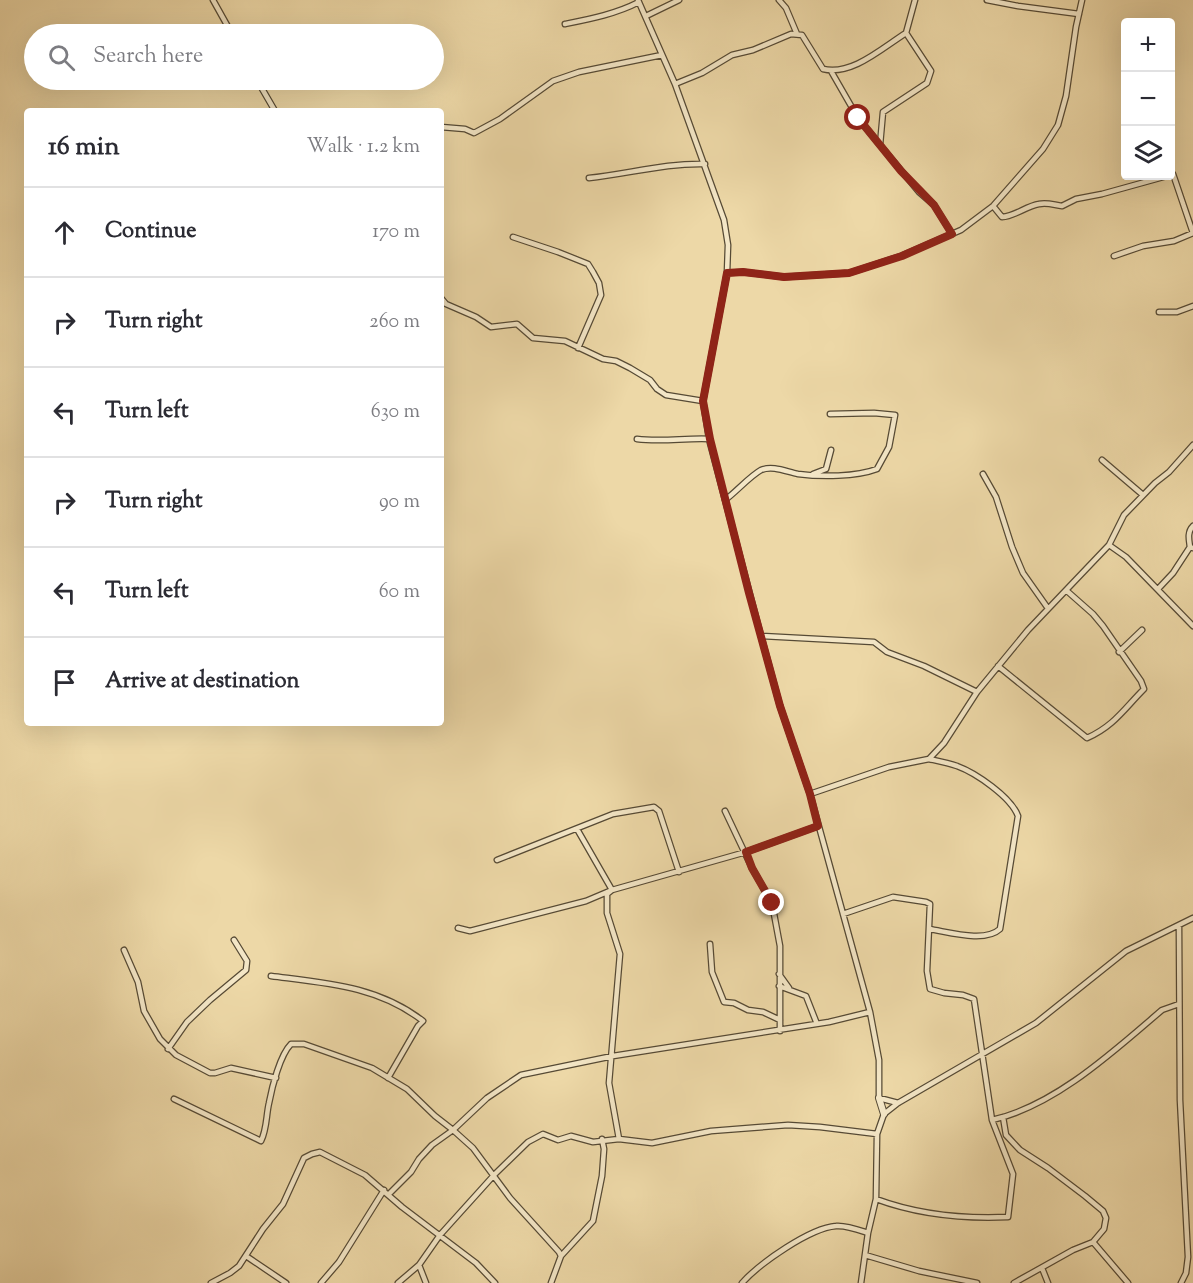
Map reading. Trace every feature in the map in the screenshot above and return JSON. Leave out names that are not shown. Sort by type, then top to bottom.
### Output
[{"type":"street","points":[[213,0],[226,24]]},
{"type":"street","points":[[646,16],[679,0]]},
{"type":"street","points":[[779,0],[786,8],[797,34]]},
{"type":"street","points":[[675,84],[702,73],[732,55],[753,50],[791,34],[802,34],[823,69],[835,72],[863,61],[906,33],[915,0]]},
{"type":"street","points":[[987,0],[1079,14]]},
{"type":"street","points":[[727,273],[743,272],[784,277],[849,273],[902,256],[961,230],[993,206],[1043,150],[1058,125],[1066,96],[1083,0]]},
{"type":"street","points":[[565,24],[593,19],[628,7],[638,1],[675,84],[724,220],[728,245],[727,273],[703,401],[710,439],[780,706],[810,794],[870,1011],[879,1060],[879,1098],[884,1114],[878,1134],[876,1199],[868,1233],[861,1283]]},
{"type":"street","points":[[880,145],[883,112],[927,83],[931,71],[906,33]]},
{"type":"street","points":[[444,127],[465,129],[474,133],[500,119],[553,81],[579,72],[662,55]]},
{"type":"street","points":[[831,71],[858,118],[920,192],[934,205],[952,234]]},
{"type":"street","points":[[263,90],[273,108]]},
{"type":"street","points":[[589,178],[657,167],[705,164]]},
{"type":"street","points":[[1114,256],[1143,246],[1174,241],[1193,233],[1175,179]]},
{"type":"street","points":[[993,206],[1002,217],[1010,216],[1035,204],[1047,202],[1062,206],[1076,199],[1151,180]]},
{"type":"street","points":[[513,237],[588,264],[593,272],[599,283],[601,295],[578,348]]},
{"type":"street","points":[[444,302],[491,327],[517,324],[533,338],[565,341],[630,368],[650,380],[666,395],[703,401]]},
{"type":"street","points":[[1159,312],[1177,312],[1193,306]]},
{"type":"street","points":[[725,500],[762,470],[770,468],[811,475],[862,475],[877,469],[889,447],[895,415],[830,414]]},
{"type":"street","points":[[637,439],[656,441],[686,438],[710,439]]},
{"type":"street","points":[[929,759],[944,743],[977,692],[1047,607],[1067,591],[1109,545],[1124,515],[1169,472],[1193,445]]},
{"type":"street","points":[[811,475],[826,469],[831,450]]},
{"type":"street","points":[[1102,460],[1143,495]]},
{"type":"street","points":[[983,474],[996,497],[1012,547],[1028,584],[1047,607]]},
{"type":"street","points":[[1158,589],[1191,548],[1189,536],[1193,526]]},
{"type":"street","points":[[1109,545],[1126,557],[1193,626]]},
{"type":"street","points":[[998,666],[1087,738],[1103,731],[1118,719],[1129,703],[1144,689],[1141,681],[1093,614],[1067,591]]},
{"type":"street","points":[[1119,652],[1142,630]]},
{"type":"street","points":[[761,636],[874,642],[887,652],[924,666],[977,692]]},
{"type":"street","points":[[810,794],[889,767],[929,759],[957,766],[976,775],[1015,807],[1018,816],[1000,929],[982,937],[929,929]]},
{"type":"street","points":[[497,860],[613,814],[654,807],[659,811],[680,872]]},
{"type":"street","points":[[724,811],[772,903],[780,946],[780,1031]]},
{"type":"street","points":[[458,928],[470,931],[568,906],[612,890],[746,852],[818,826]]},
{"type":"street","points":[[577,829],[612,890]]},
{"type":"street","points":[[612,890],[607,894],[607,913],[620,954],[609,1083],[619,1139]]},
{"type":"street","points":[[843,915],[893,897],[930,904],[927,941],[927,971],[930,989],[944,993],[963,994],[974,999],[984,1053],[992,1120],[1013,1174],[1008,1217],[969,1218],[898,1207],[876,1199]]},
{"type":"street","points":[[884,1114],[898,1103],[1036,1023],[1126,951],[1179,927],[1193,918]]},
{"type":"street","points":[[1179,927],[1180,1100],[1188,1257],[1186,1272],[1181,1283]]},
{"type":"street","points":[[168,1048],[187,1022],[246,970],[247,961],[234,940]]},
{"type":"street","points":[[710,944],[712,972],[724,1002],[763,1012],[780,1020]]},
{"type":"street","points":[[124,950],[142,993],[144,1011],[160,1039],[168,1048],[210,1073],[231,1068],[276,1078]]},
{"type":"street","points":[[780,974],[789,988]]},
{"type":"street","points":[[271,976],[346,986],[378,994],[423,1021],[388,1078]]},
{"type":"street","points":[[779,986],[806,996],[817,1024]]},
{"type":"street","points":[[992,1120],[1029,1107],[1071,1083],[1162,1010],[1179,1004]]},
{"type":"street","points":[[321,1283],[339,1262],[387,1192],[411,1172],[432,1145],[453,1130],[487,1098],[521,1075],[613,1056],[780,1031],[870,1011]]},
{"type":"street","points":[[174,1099],[261,1141],[276,1078],[286,1049],[291,1044],[297,1043],[372,1068],[407,1089],[473,1148],[493,1177],[561,1257]]},
{"type":"street","points":[[879,1098],[898,1103]]},
{"type":"street","points":[[1003,1117],[1006,1135],[1020,1150],[1048,1168],[1103,1211],[1106,1218],[1104,1229],[1093,1242],[1014,1283]]},
{"type":"street","points":[[398,1283],[419,1265],[440,1235],[493,1177],[536,1136],[543,1134],[558,1140],[571,1136],[593,1142],[602,1139],[619,1139],[652,1143],[711,1131],[788,1125],[820,1126],[878,1134]]},
{"type":"street","points":[[551,1283],[561,1257],[593,1221],[602,1176],[604,1149],[602,1139]]},
{"type":"street","points":[[211,1283],[230,1274],[246,1256],[263,1229],[283,1204],[304,1158],[320,1152],[365,1175],[387,1192],[402,1208],[476,1263],[495,1283]]},
{"type":"street","points":[[742,1283],[792,1244],[818,1230],[838,1226],[868,1233]]},
{"type":"street","points":[[1093,1242],[1128,1283]]},
{"type":"street","points":[[865,1255],[919,1271],[977,1283]]},
{"type":"street","points":[[246,1256],[286,1283]]},
{"type":"street","points":[[419,1265],[426,1283]]},
{"type":"street","points":[[1042,1268],[1048,1283]]},
{"type":"route","points":[[772,903],[752,868],[746,852],[818,826],[810,794],[780,706],[749,593],[710,439],[703,401],[727,273],[743,272],[784,277],[849,273],[902,256],[952,234],[934,205],[901,171],[858,118]]}]
